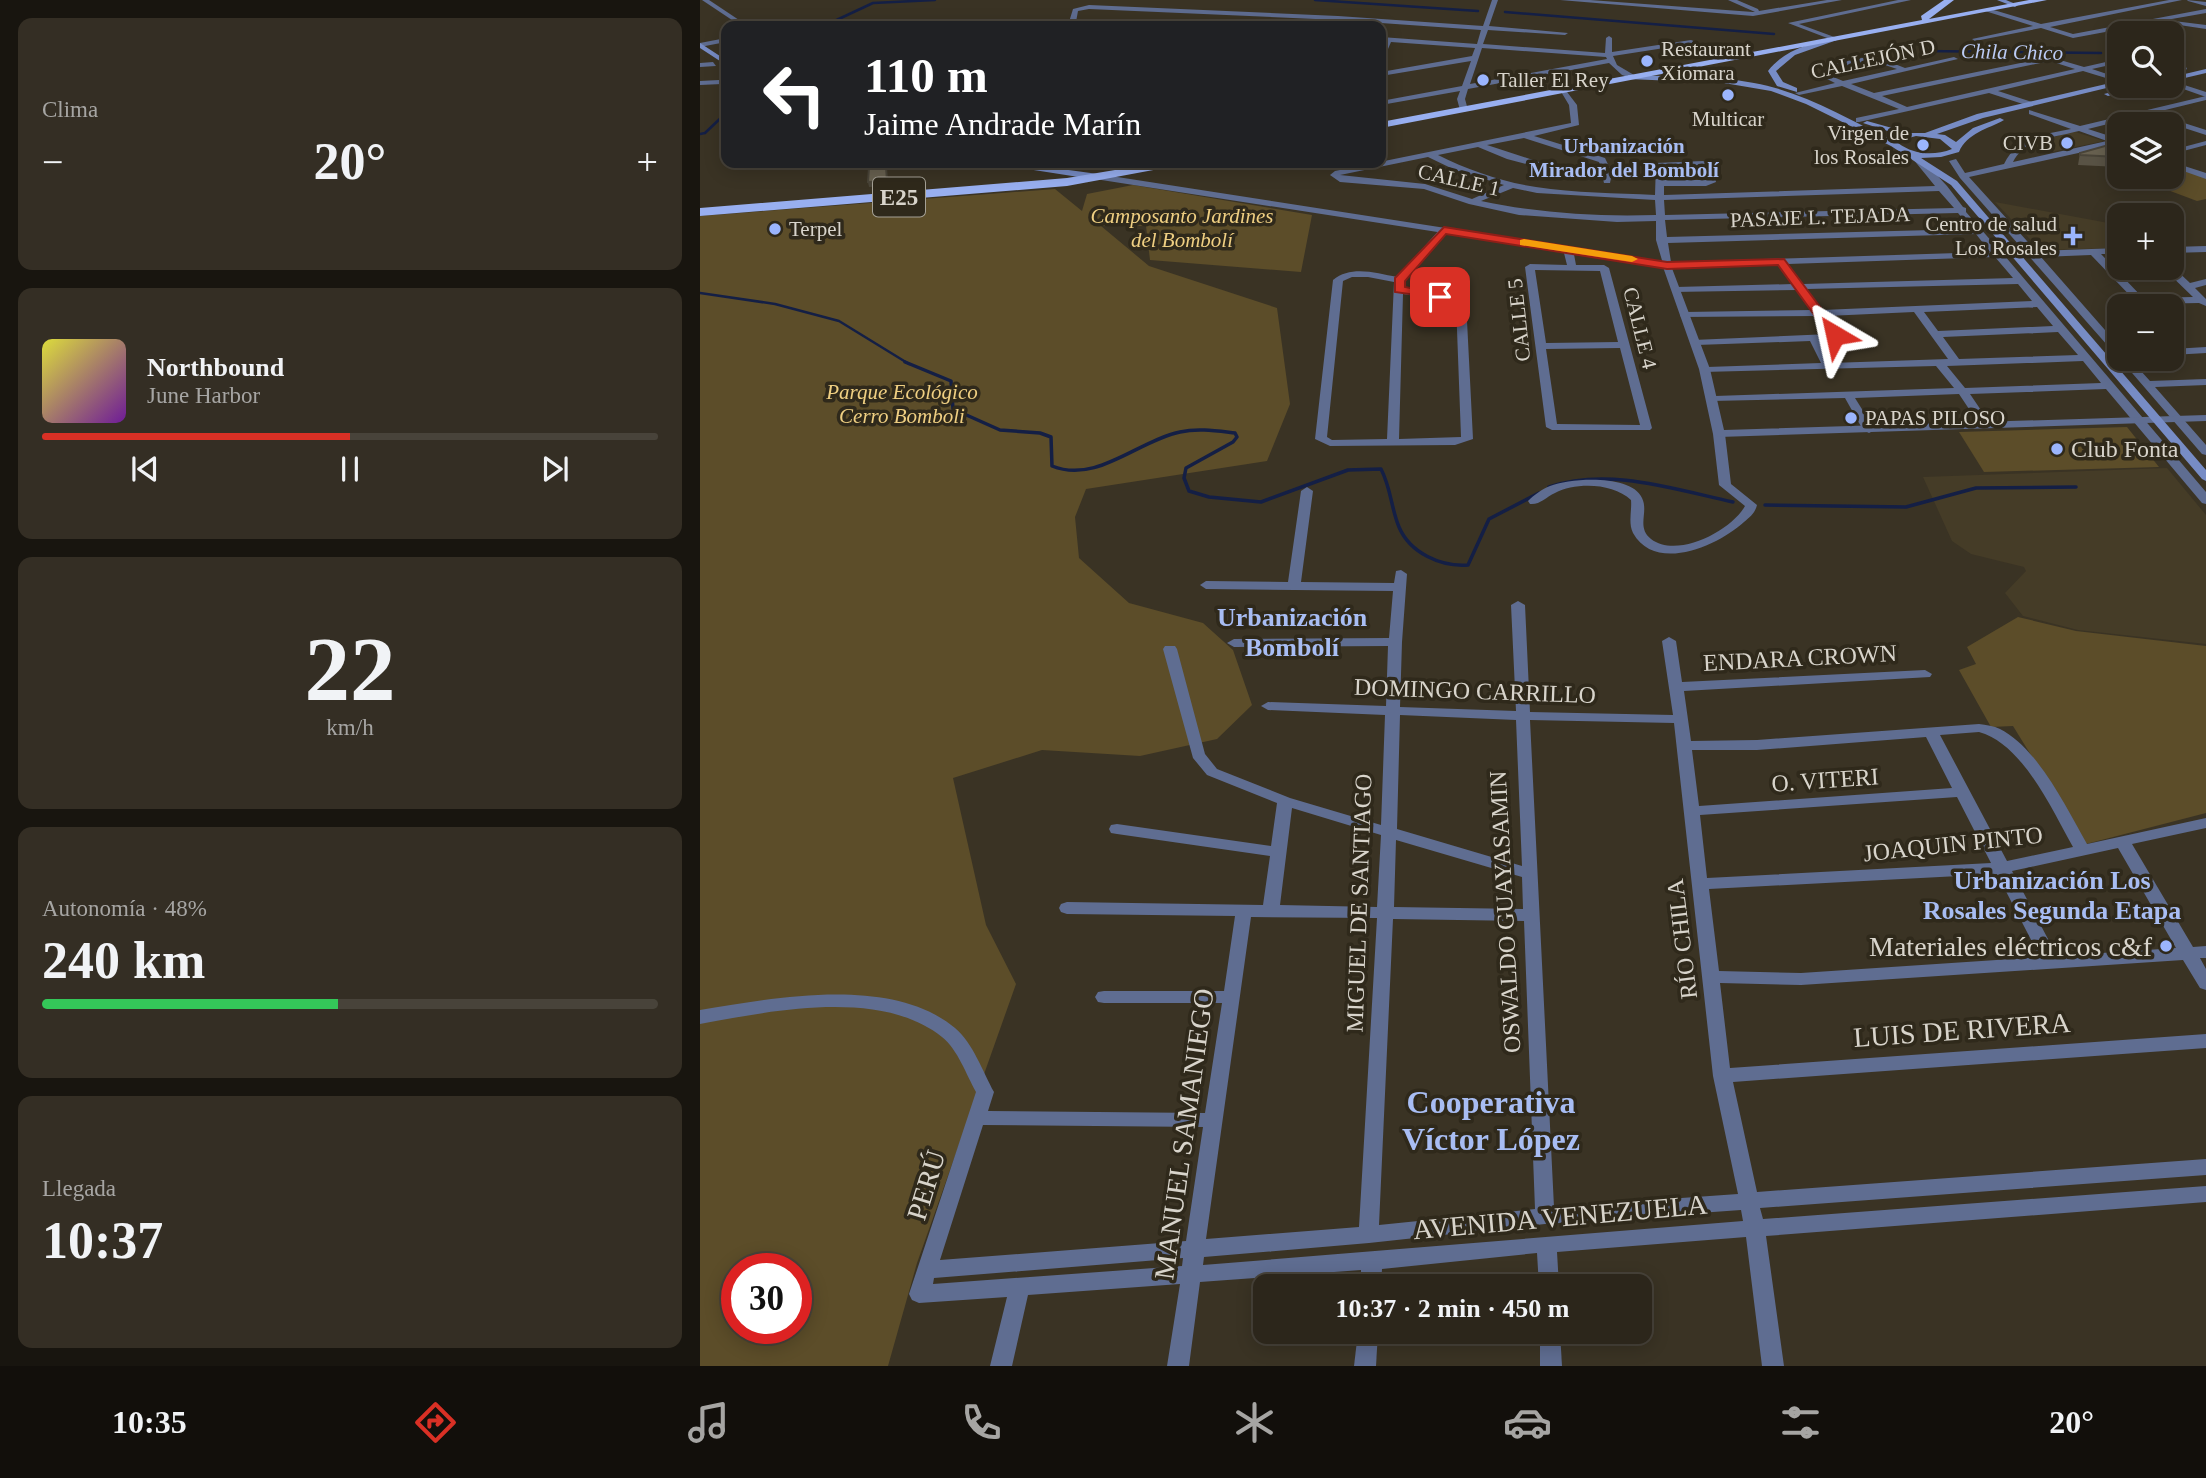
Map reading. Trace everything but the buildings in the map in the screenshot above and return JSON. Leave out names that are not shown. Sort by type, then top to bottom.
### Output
[{"type":"highway","points":[[1907,25],[1933,14],[1950,0]]},
{"type":"highway","points":[[1386,124],[2043,0]]},
{"type":"highway","name":"E25","points":[[700,212],[1004,188],[1148,168]]},
{"type":"main road","points":[[2000,0],[2015,5]]},
{"type":"main road","points":[[1835,39],[1799,50],[1777,64],[1772,71],[1780,84],[1859,120],[1909,135]]},
{"type":"main road","points":[[703,45],[721,59]]},
{"type":"main road","points":[[2184,68],[2206,63]]},
{"type":"main road","points":[[2184,77],[2206,71]]},
{"type":"main road","points":[[1631,77],[1718,80],[1755,85],[1817,107],[1894,144],[1917,159]]},
{"type":"main road","points":[[1907,152],[1934,155],[1954,153],[1979,127],[2030,108],[2107,86]]},
{"type":"main road","points":[[1926,135],[1980,116],[2107,93]]},
{"type":"main road","points":[[1894,144],[1898,138],[1926,135],[1949,139],[1954,153]]},
{"type":"main road","points":[[1036,168],[1098,177]]},
{"type":"main road","points":[[1954,182],[2206,477]]},
{"type":"street","points":[[705,0],[737,21]]},
{"type":"street","points":[[1464,110],[1461,99],[1494,0]]},
{"type":"street","points":[[1563,0],[1599,0],[1765,13],[1839,0]]},
{"type":"street","points":[[1635,0],[1648,5]]},
{"type":"street","points":[[1682,0],[1707,10]]},
{"type":"street","points":[[1731,0],[1835,39]]},
{"type":"street","points":[[1739,3],[1757,0]]},
{"type":"street","points":[[1793,23],[1909,0]]},
{"type":"street","points":[[1976,39],[2179,0]]},
{"type":"street","points":[[2190,0],[2206,4]]},
{"type":"street","points":[[1074,21],[1075,10],[1085,7],[1362,21]]},
{"type":"street","points":[[1987,10],[2068,36],[2206,11]]},
{"type":"street","points":[[1182,19],[1186,11]]},
{"type":"street","points":[[2118,11],[2151,20],[2204,27]]},
{"type":"street","points":[[1009,20],[1022,21]]},
{"type":"street","points":[[1386,22],[1565,33]]},
{"type":"street","points":[[1609,38],[1609,58],[1616,71],[1631,77]]},
{"type":"street","points":[[1386,40],[1609,58]]},
{"type":"street","points":[[703,45],[721,41]]},
{"type":"street","points":[[1386,102],[1690,42],[1734,58]]},
{"type":"street","points":[[1386,73],[1474,58]]},
{"type":"street","points":[[1866,59],[1828,68],[1827,76],[1906,109]]},
{"type":"street","name":"CALLEJÓN D","points":[[1799,93],[1954,59]]},
{"type":"street","points":[[1873,96],[2045,59],[2057,60],[2107,78]]},
{"type":"street","points":[[1882,61],[1905,70]]},
{"type":"street","points":[[700,65],[713,64]]},
{"type":"street","points":[[1859,120],[2107,64]]},
{"type":"street","points":[[1925,66],[2107,138]]},
{"type":"street","points":[[700,83],[719,82]]},
{"type":"street","points":[[2184,86],[2206,96]]},
{"type":"street","points":[[1430,155],[1575,125],[1571,98],[1564,90]]},
{"type":"street","points":[[2148,112],[2206,96]]},
{"type":"street","points":[[2184,126],[2206,120]]},
{"type":"street","points":[[2007,167],[2014,152],[2030,141],[2107,121]]},
{"type":"street","points":[[2184,126],[2206,134]]},
{"type":"street","points":[[1525,136],[1602,160],[1608,173],[1605,194]]},
{"type":"street","points":[[2184,149],[2206,143]]},
{"type":"street","points":[[1430,155],[1458,168],[1512,185],[1658,198],[1841,192],[1954,182],[2107,144]]},
{"type":"street","points":[[1479,145],[1502,156],[1543,168],[1608,173]]},
{"type":"street","points":[[1954,153],[1954,182],[1963,210],[2206,500]]},
{"type":"street","name":"CALLE 1","points":[[1386,163],[1430,155]]},
{"type":"street","points":[[1917,159],[1954,182],[2035,254],[2107,338]]},
{"type":"street","points":[[1534,501],[1554,488],[1592,483],[1617,486],[1630,491],[1637,499],[1637,530],[1645,541],[1668,549],[1704,544],[1721,535],[1750,510],[1751,505],[1725,485],[1715,399],[1697,342],[1667,265],[1661,240],[1659,165],[1706,164],[1713,180],[1706,183],[1660,183]]},
{"type":"street","name":"CALLE 1","points":[[1362,168],[1334,175],[1340,179],[1424,187],[1472,202],[1519,212],[1660,219],[1963,210]]},
{"type":"street","points":[[2184,168],[2206,176]]},
{"type":"street","points":[[2196,172],[2206,170]]},
{"type":"street","points":[[1098,177],[1667,265],[1781,261],[2021,281]]},
{"type":"street","points":[[1472,202],[1512,185]]},
{"type":"street","points":[[1841,192],[1852,214],[1857,233],[1887,268]]},
{"type":"street","points":[[1393,442],[1399,285],[1444,230]]},
{"type":"street","name":"PASAJE L. TEJADA","points":[[1661,240],[1980,231]]},
{"type":"street","points":[[1568,249],[1572,268]]},
{"type":"street","points":[[2184,250],[2206,249]]},
{"type":"street","points":[[2035,254],[2107,251]]},
{"type":"street","points":[[2093,252],[2133,294]]},
{"type":"street","points":[[1676,290],[1798,287],[1887,268],[2000,254]]},
{"type":"street","points":[[1697,342],[1835,335],[1781,261]]},
{"type":"street","name":"CALLE 5","points":[[1552,427],[1530,268],[1572,268]]},
{"type":"street","name":"CALLE 4","points":[[1552,427],[1646,428],[1604,268],[1572,268]]},
{"type":"street","points":[[1356,274],[1399,285],[1461,301],[1467,439],[1455,442],[1330,443],[1321,439],[1338,280],[1344,275],[1356,274]]},
{"type":"street","points":[[2180,280],[2204,302]]},
{"type":"street","points":[[2187,287],[2206,282]]},
{"type":"street","points":[[2184,303],[2204,302]]},
{"type":"street","points":[[1685,315],[1919,310],[2041,304]]},
{"type":"street","points":[[1919,310],[1955,361]]},
{"type":"street","points":[[1937,334],[2062,329]]},
{"type":"street","points":[[1813,338],[1827,365]]},
{"type":"street","points":[[1541,346],[1624,345]]},
{"type":"street","points":[[2185,351],[2206,350]]},
{"type":"street","points":[[1707,370],[2086,358]]},
{"type":"street","points":[[1938,361],[1963,392],[1984,425]]},
{"type":"street","points":[[2136,371],[2206,452]]},
{"type":"street","points":[[2147,384],[2206,382]]},
{"type":"street","points":[[1715,399],[2109,386]]},
{"type":"street","points":[[1849,396],[1868,430]]},
{"type":"street","points":[[1720,434],[2206,418]]},
{"type":"street","points":[[1206,585],[1294,587],[1307,491]]},
{"type":"street","name":"MIGUEL DE SANTIAGO","points":[[1294,587],[1401,581],[1395,642],[1386,912],[1369,1235]]},
{"type":"street","name":"OSWALDO GUAYASAMIN","points":[[1518,605],[1545,1216]]},
{"type":"street","name":"RÍO CHILA","points":[[1669,641],[1685,746],[1723,1076],[1755,1229],[1773,1366]]},
{"type":"street","points":[[1234,643],[1395,642]]},
{"type":"street","points":[[1170,649],[1203,763],[1223,779],[1285,801],[1529,874]]},
{"type":"street","name":"ENDARA CROWN","points":[[1676,687],[1925,674]]},
{"type":"street","name":"DOMINGO CARRILLO","points":[[1268,706],[1681,719]]},
{"type":"street","points":[[1685,746],[1757,745],[1984,728],[1999,733],[2035,771],[2083,851]]},
{"type":"street","points":[[1930,731],[2052,963]]},
{"type":"street","name":"O. VITERI","points":[[1692,811],[1961,792]]},
{"type":"street","points":[[1272,910],[1285,801]]},
{"type":"street","name":"JOAQUIN PINTO","points":[[1700,884],[2001,868],[2206,823]]},
{"type":"street","points":[[1117,829],[1279,852]]},
{"type":"street","points":[[2122,841],[2206,984]]},
{"type":"street","points":[[1067,908],[1530,915]]},
{"type":"street","name":"MANUEL SAMANIEGO","points":[[1178,1366],[1244,909]]},
{"type":"street","points":[[1711,977],[1801,979],[2206,952]]},
{"type":"street","points":[[1104,996],[1231,997]]},
{"type":"street","name":"PERÚ","points":[[700,1017],[754,1008],[856,1001],[886,1004],[933,1022],[950,1034],[985,1092],[919,1294]]},
{"type":"street","name":"LUIS DE RIVERA","points":[[1723,1076],[2206,1041]]},
{"type":"street","points":[[975,1118],[1212,1120]]},
{"type":"street","name":"AVENIDA VENEZUELA","points":[[929,1270],[1369,1235],[1545,1216],[1748,1199],[2206,1167]]},
{"type":"street","name":"AVENIDA VENEZUELA","points":[[919,1294],[1372,1261],[1548,1244],[2206,1194]]},
{"type":"street","points":[[1548,1244],[1549,1274]]},
{"type":"street","points":[[1371,1274],[1372,1261]]},
{"type":"street","points":[[1001,1366],[1018,1288]]},
{"type":"street","points":[[1365,1366],[1367,1344]]},
{"type":"street","points":[[1550,1344],[1551,1366]]},
{"type":"shaded area","name":"CIVB","points":[[2072,131],[2104,141],[2046,153],[2033,144]]},
{"type":"shaded area","name":"Centro de salud Los Rosales","points":[[1995,202],[2107,223],[2107,248],[2040,250]]},
{"type":"shaded area","points":[[2167,468],[2206,515],[2206,644],[2078,630],[2023,616],[2005,593],[2026,571],[2024,567],[1971,554],[1952,541],[1923,477]]},
{"type":"green space","points":[[2184,170],[2206,178],[2206,199],[2197,201],[2165,189],[2184,189]]},
{"type":"green space","name":"Parque Ecológico Cerro Bomboli","points":[[1133,185],[1312,215],[1301,272],[1150,260],[1146,226],[1101,226],[1149,266],[1277,308],[1290,404],[1267,461],[1086,489],[1075,517],[1079,558],[1129,603],[1203,623],[1233,650],[1252,705],[1217,739],[1140,756],[1042,750],[953,778],[986,925],[1016,984],[917,1263],[888,1366],[700,1366],[700,216],[1055,189],[1082,211],[1087,194]]},
{"type":"green space","name":"Club Fonta","points":[[2127,427],[2159,467],[1984,472],[1959,432]]},
{"type":"green space","points":[[2018,617],[2076,631],[2206,646],[2206,813],[2086,844],[2013,726],[1991,727],[1959,670],[1976,664],[1967,647]]},
{"type":"waterway","name":"Chila Chico","points":[[834,21],[873,3],[935,0]]},
{"type":"waterway","name":"Chila Chico","points":[[1315,0],[1478,11]]},
{"type":"waterway","name":"Chila Chico","points":[[1505,12],[1774,34]]},
{"type":"waterway","name":"Chila Chico","points":[[1923,51],[2101,53]]},
{"type":"waterway","name":"Chila Chico","points":[[700,134],[705,133],[721,118]]},
{"type":"waterway","points":[[700,293],[775,304],[839,321],[907,363]]},
{"type":"waterway","points":[[907,363],[951,381],[953,409],[1000,430],[1040,433],[1051,437],[1052,466],[1069,470],[1101,466],[1164,437],[1201,430],[1235,433],[1237,437],[1233,442],[1186,468],[1184,478],[1189,491],[1209,497],[1261,502],[1348,470],[1381,469],[1396,520],[1404,536],[1419,551],[1447,564],[1468,565],[1489,519],[1539,493]]},
{"type":"waterway","points":[[1549,487],[1572,481],[1618,480],[1664,486],[1733,502]]},
{"type":"waterway","points":[[1765,505],[1906,507],[1976,488],[2076,487]]},
{"type":"slow traffic","points":[[1524,243],[1632,259]]},
{"type":"place","name":"Restaurant Xiomara","points":[[1647,61]]},
{"type":"place","name":"Taller El Rey","points":[[1483,80]]},
{"type":"place","name":"Multicar","points":[[1728,95]]},
{"type":"place","name":"CIVB","points":[[2067,143]]},
{"type":"place","name":"Virgen de los Rosales","points":[[1923,145]]},
{"type":"place","name":"Terpel","points":[[775,229]]},
{"type":"place","name":"Centro de salud Los Rosales","points":[[2073,236]]},
{"type":"place","name":"PAPAS PILOSO","points":[[1851,418]]},
{"type":"place","name":"Club Fonta","points":[[2057,449]]},
{"type":"place","name":"Materiales eléctricos c&f","points":[[2166,946]]},
{"type":"district","name":"Urbanización Mirador del Bombolí","points":[[1624,158]]},
{"type":"district","name":"Urbanización Bombolí","points":[[1292,632]]},
{"type":"district","name":"Urbanización Los Rosales Segunda Etapa","points":[[2052,895]]},
{"type":"district","name":"Cooperativa Víctor López","points":[[1491,1120]]},
{"type":"route","points":[[1440,297],[1399,289],[1399,280],[1444,230],[1667,265],[1781,261],[1835,335]]},
{"type":"park label","name":"Camposanto Jardines del Bombolí","points":[[1182,228]]}]
